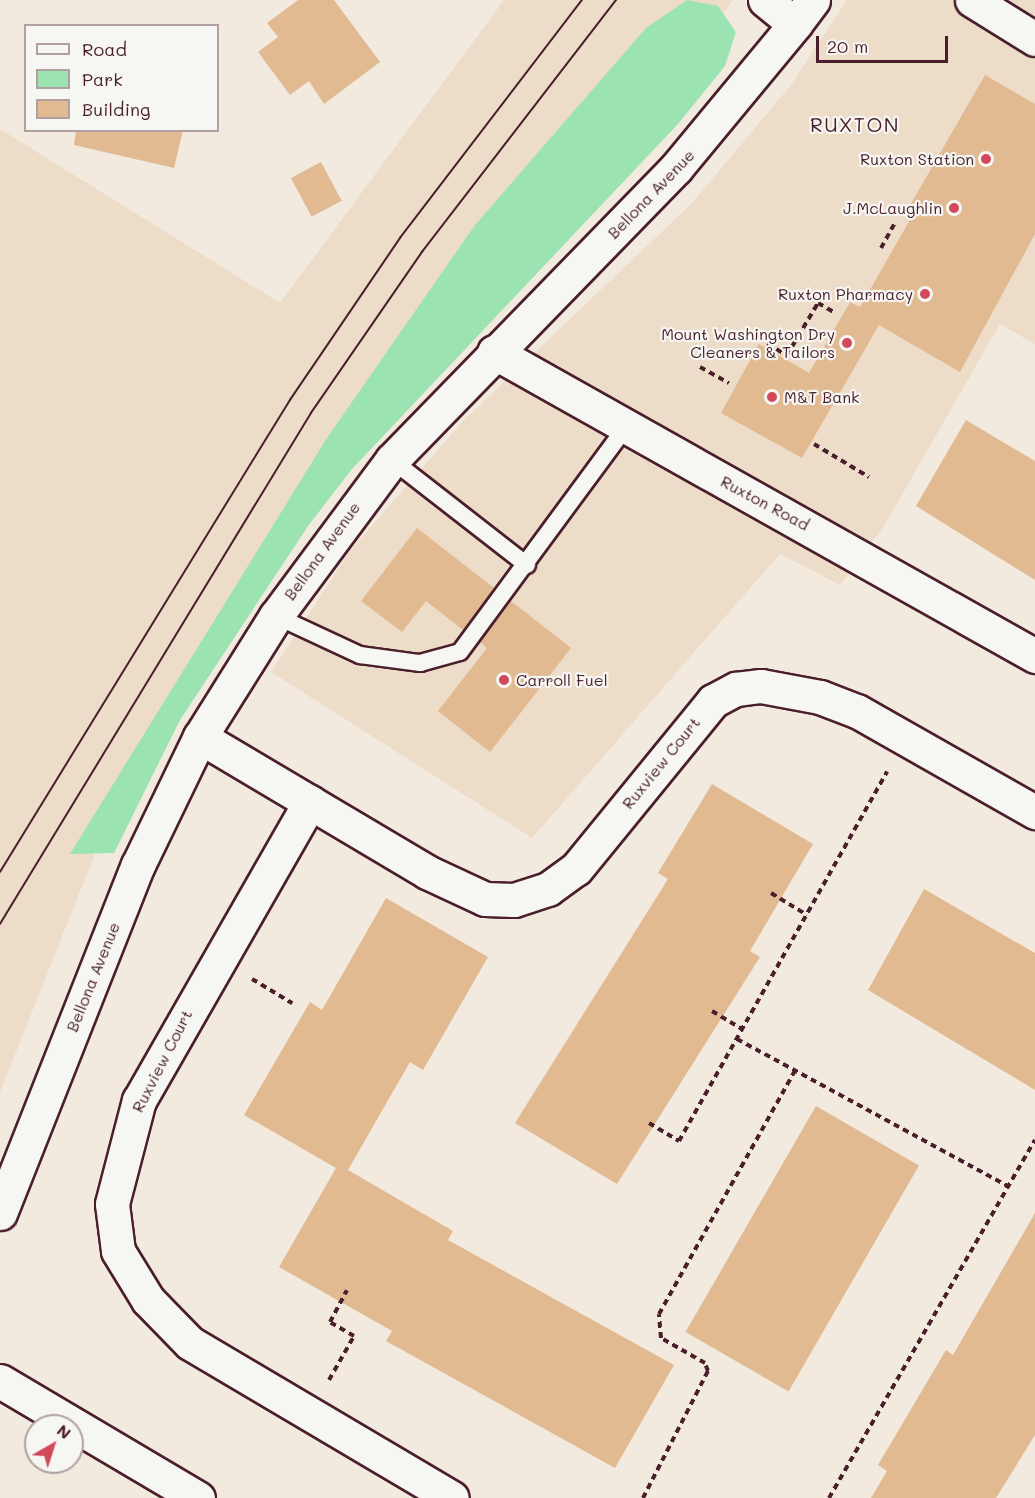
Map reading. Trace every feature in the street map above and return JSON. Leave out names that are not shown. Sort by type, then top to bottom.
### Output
[{"type":"street","points":[[765,0],[804,12]]},
{"type":"street","points":[[972,0],[1035,39]]},
{"type":"street","name":"Bellona Avenue","points":[[0,1213],[138,865],[201,737],[276,616],[392,460],[494,352],[676,168],[804,12]]},
{"type":"street","name":"Ruxton Road","points":[[494,352],[1035,656]]},
{"type":"street","name":"Ruxview Court","points":[[201,737],[427,872],[485,899],[514,900],[548,889],[576,869],[713,701],[736,689],[761,686],[820,697],[906,740],[1035,812]]},
{"type":"street","name":"Ruxview Court","points":[[310,802],[140,1100],[112,1204],[118,1251],[148,1300],[190,1343],[452,1498]]},
{"type":"street","points":[[0,1381],[198,1498]]},
{"type":"lane","points":[[276,616],[349,651],[402,662],[441,660],[460,652],[527,565],[626,428]]},
{"type":"lane","points":[[392,460],[527,565]]},
{"type":"path","points":[[881,248],[896,220]]},
{"type":"path","points":[[767,344],[788,355],[818,303],[835,313]]},
{"type":"path","points":[[700,367],[729,383]]},
{"type":"path","points":[[814,444],[869,477]]},
{"type":"path","points":[[649,1123],[679,1141],[906,740]]},
{"type":"path","points":[[771,893],[807,915]]},
{"type":"path","points":[[712,1011],[742,1029]]},
{"type":"path","points":[[737,1039],[1008,1186]]},
{"type":"path","points":[[643,1498],[708,1371],[705,1363],[661,1338],[659,1314],[795,1071]]},
{"type":"path","points":[[829,1498],[1035,1140]]},
{"type":"path","points":[[310,1415],[354,1336],[330,1322],[347,1290]]},
{"type":"shaded area","points":[[504,0],[733,0],[634,131],[352,447],[102,836],[0,1092],[0,129],[280,303]]},
{"type":"shaded area","points":[[847,0],[1035,0],[1035,344],[1000,324],[884,526],[840,585],[780,554],[532,838],[271,672],[350,551],[464,420],[692,203],[791,85]]},
{"type":"green space","points":[[687,0],[718,6],[736,32],[725,66],[678,124],[352,469],[308,526],[180,720],[114,853],[70,854],[327,438],[475,225],[646,28]]},
{"type":"building","points":[[298,0],[334,0],[380,62],[324,104],[309,81],[290,95],[258,52],[278,37],[267,23]]},
{"type":"building","points":[[985,75],[1035,104],[1035,234],[960,372],[879,325],[802,458],[721,413],[759,344],[809,373],[850,302],[860,307],[911,218],[905,214]]},
{"type":"building","points":[[76,132],[183,132],[174,168],[74,145]]},
{"type":"building","points":[[321,162],[342,201],[312,217],[291,178]]},
{"type":"building","points":[[966,420],[1035,461],[1035,580],[916,506]]},
{"type":"building","points":[[417,528],[494,588],[463,630],[426,601],[402,632],[361,601]]},
{"type":"building","name":"Carroll Fuel","points":[[511,601],[571,648],[490,752],[438,711],[487,648],[480,642]]},
{"type":"building","points":[[712,784],[813,844],[750,951],[760,957],[617,1184],[515,1123],[668,879],[658,873]]},
{"type":"building","points":[[924,889],[1035,953],[1035,1090],[868,990]]},
{"type":"building","points":[[386,898],[488,957],[423,1070],[410,1062],[348,1170],[453,1231],[448,1240],[674,1365],[615,1468],[386,1341],[392,1331],[279,1267],[336,1168],[244,1115],[310,1002],[322,1010]]},
{"type":"building","points":[[816,1106],[919,1166],[789,1392],[686,1332]]},
{"type":"building","points":[[1035,1213],[1035,1435],[996,1498],[871,1498],[887,1471],[878,1465],[946,1350],[953,1355]]},
{"type":"tram line","points":[[0,872],[290,400],[400,238],[582,0]]},
{"type":"tram line","points":[[0,924],[311,413],[422,252],[616,0]]},
{"type":"place","name":"Ruxton Station","points":[[986,159]]},
{"type":"place","name":"J.McLaughlin","points":[[954,208]]},
{"type":"place","name":"Ruxton Pharmacy","points":[[925,294]]},
{"type":"place","name":"Mount Washington Dry Cleaners & Tailors","points":[[847,343]]},
{"type":"place","name":"M&T Bank","points":[[772,397]]},
{"type":"place","name":"Carroll Fuel","points":[[504,680]]},
{"type":"district","name":"RUXTON","points":[[855,124]]}]
